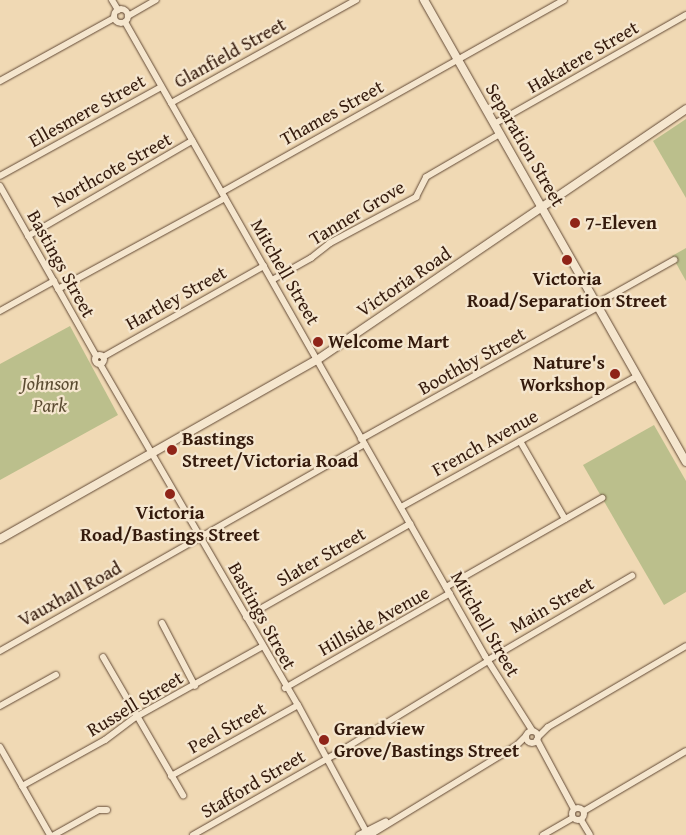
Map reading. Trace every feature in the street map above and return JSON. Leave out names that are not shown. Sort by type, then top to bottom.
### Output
[{"type":"street","points":[[112,0],[118,10]]},
{"type":"street","points":[[114,18],[119,23],[156,0]]},
{"type":"street","name":"Glanfield Street","points":[[171,103],[356,0]]},
{"type":"street","name":"Separation Street","points":[[424,0],[686,462]]},
{"type":"street","name":"Thames Street","points":[[58,289],[564,0]]},
{"type":"street","points":[[0,82],[114,18],[118,10]]},
{"type":"street","points":[[118,10],[125,11],[126,19]]},
{"type":"street","name":"Hakatere Street","points":[[494,124],[686,15]]},
{"type":"street","name":"Mitchell Street","points":[[126,19],[192,141],[574,809]]},
{"type":"street","name":"Ellesmere Street","points":[[0,177],[161,86]]},
{"type":"street","name":"Victoria Road","points":[[0,539],[317,360],[543,209],[686,110]]},
{"type":"street","name":"Tanner Grove","points":[[272,280],[311,258],[330,243],[416,197],[426,177],[500,134]]},
{"type":"street","name":"Northcote Street","points":[[27,234],[192,141]]},
{"type":"street","name":"Bastings Street","points":[[0,186],[2,196],[27,234],[100,359],[285,688],[298,705],[370,832]]},
{"type":"street","name":"Boothby Street","points":[[363,442],[674,260]]},
{"type":"street","name":"Hartley Street","points":[[100,359],[264,266]]},
{"type":"street","points":[[0,311],[54,281]]},
{"type":"street","name":"French Avenue","points":[[401,507],[637,376]]},
{"type":"street","points":[[520,441],[565,519]]},
{"type":"street","name":"Vauxhall Road","points":[[0,651],[363,442]]},
{"type":"street","name":"Hillside Avenue","points":[[446,587],[602,498]]},
{"type":"street","name":"Slater Street","points":[[246,617],[410,524]]},
{"type":"street","name":"Main Street","points":[[472,674],[632,576]]},
{"type":"street","name":"Hillside Avenue","points":[[285,688],[450,593]]},
{"type":"street","points":[[162,623],[195,686]]},
{"type":"street","name":"Russell Street","points":[[22,786],[105,740],[136,717],[195,686],[263,646]]},
{"type":"street","points":[[359,835],[370,832],[686,646]]},
{"type":"street","points":[[103,656],[136,717],[183,795]]},
{"type":"street","name":"Stafford Street","points":[[193,835],[472,674]]},
{"type":"street","points":[[0,706],[56,675]]},
{"type":"street","name":"Peel Street","points":[[171,776],[298,705]]},
{"type":"street","points":[[0,747],[50,835]]},
{"type":"street","points":[[581,820],[584,811],[686,751]]},
{"type":"street","points":[[572,818],[574,809],[584,811]]},
{"type":"street","points":[[54,835],[99,810],[107,810]]},
{"type":"street","points":[[543,835],[572,818],[581,820],[590,835]]},
{"type":"green space","points":[[686,119],[686,198],[653,141]]},
{"type":"green space","points":[[686,248],[686,281],[672,256]]},
{"type":"green space","name":"Johnson Park","points":[[70,326],[118,415],[0,480],[0,364]]},
{"type":"green space","points":[[654,425],[686,481],[686,592],[664,605],[583,465]]},
{"type":"place","name":"7-Eleven","points":[[575,223]]},
{"type":"place","name":"Victoria Road/Separation Street","points":[[567,260]]},
{"type":"place","name":"Welcome Mart","points":[[318,342]]},
{"type":"place","name":"Nature's Workshop","points":[[615,374]]},
{"type":"place","name":"Bastings Street/Victoria Road","points":[[172,450]]},
{"type":"place","name":"Victoria Road/Bastings Street","points":[[170,494]]},
{"type":"place","name":"Grandview Grove/Bastings Street","points":[[324,740]]}]
